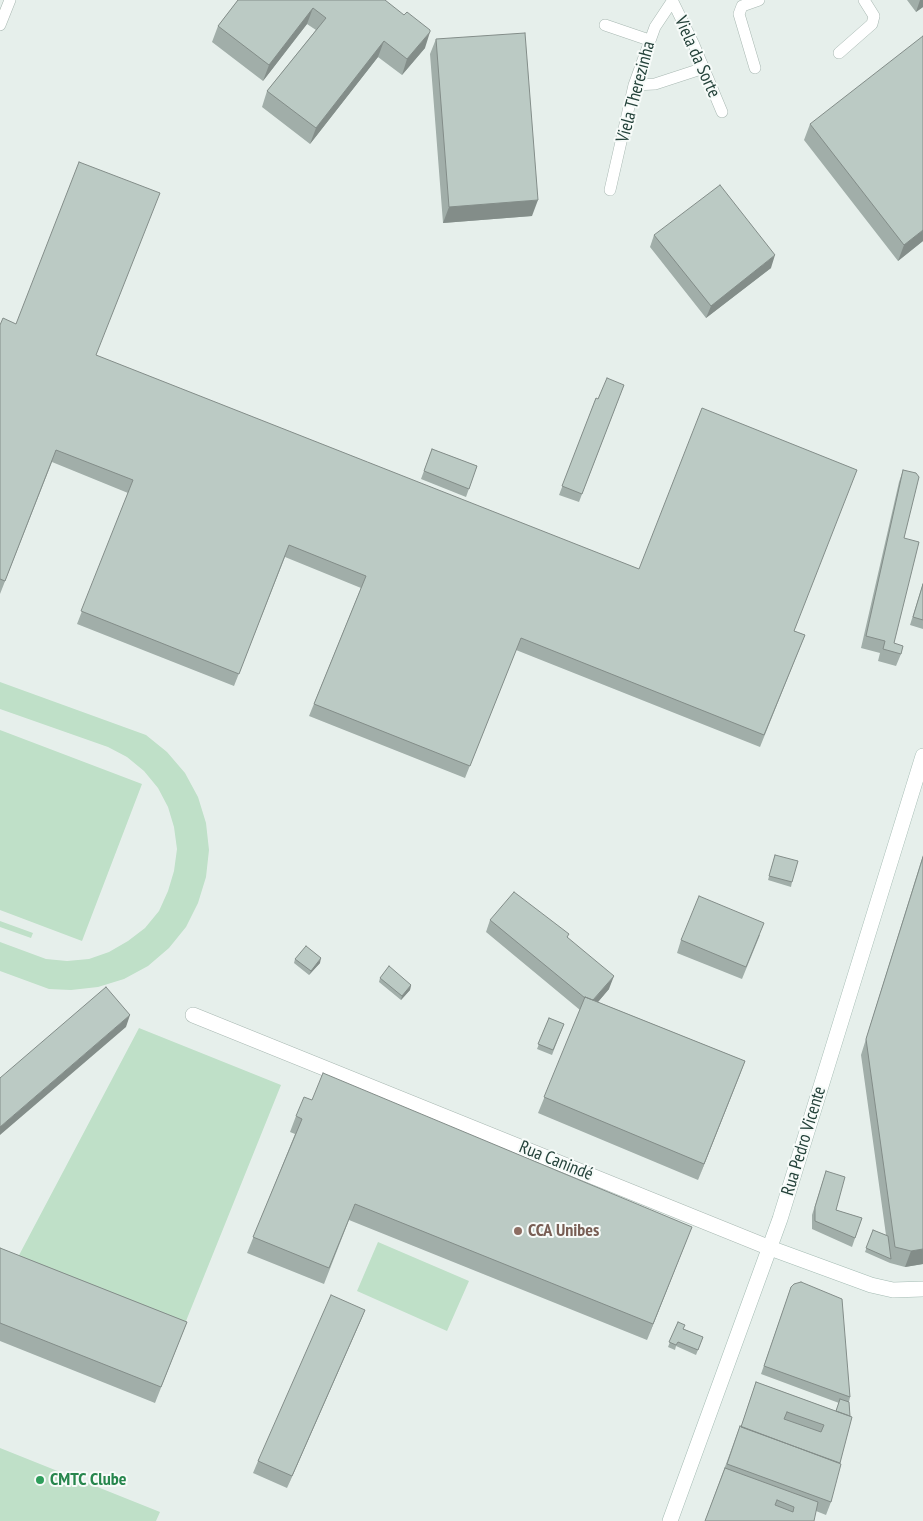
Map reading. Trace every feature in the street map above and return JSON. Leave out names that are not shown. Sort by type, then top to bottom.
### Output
[{"type":"street","name":"Rua Pedro Vicente","points":[[670,1521],[770,1248],[918,790],[923,756]]},
{"type":"street","name":"Rua Canindé","points":[[193,1015],[770,1248],[871,1285],[893,1290],[923,1289]]},
{"type":"lane","points":[[0,25],[10,0]]},
{"type":"lane","points":[[755,68],[740,14],[742,6],[759,0]]},
{"type":"lane","points":[[839,53],[872,24],[874,16],[864,0]]},
{"type":"lane","name":"Viela Therezinha","points":[[610,190],[634,85],[649,40],[655,27],[673,1]]},
{"type":"lane","name":"Viela da Sorte","points":[[673,1],[722,112]]},
{"type":"lane","points":[[605,25],[649,40]]},
{"type":"lane","points":[[634,85],[655,84],[704,68]]},
{"type":"green space","points":[[0,682],[146,735],[167,752],[185,773],[198,797],[206,823],[209,850],[206,877],[198,903],[186,927],[169,948],[148,966],[124,979],[98,987],[71,990],[49,989],[0,971],[0,942],[46,959],[67,961],[89,959],[109,952],[128,941],[145,928],[159,911],[174,871],[177,849],[174,827],[168,807],[158,788],[144,771],[127,757],[108,747],[0,709]]},
{"type":"green space","points":[[0,730],[142,784],[82,941],[0,910]]},
{"type":"green space","points":[[0,921],[33,933],[31,938],[0,927]]},
{"type":"green space","points":[[139,1028],[281,1085],[184,1326],[17,1259]]},
{"type":"green space","points":[[378,1242],[469,1281],[447,1331],[357,1291]]},
{"type":"green space","name":"CMTC Clube","points":[[0,1448],[160,1512],[156,1521],[0,1521]]},
{"type":"building","points":[[238,0],[385,0],[404,15],[407,12],[430,30],[430,32],[407,59],[384,41],[316,128],[267,91],[326,18],[313,8],[269,65],[218,26]]},
{"type":"building","points":[[525,33],[538,200],[449,207],[436,39]]},
{"type":"building","points":[[923,36],[923,230],[904,245],[810,124]]},
{"type":"building","points":[[79,162],[160,193],[96,355],[639,569],[702,408],[857,470],[794,631],[805,635],[764,735],[521,638],[470,766],[314,704],[366,576],[289,545],[239,674],[81,611],[133,480],[56,450],[5,581],[0,579],[0,325],[3,318],[16,324]]},
{"type":"building","points":[[720,185],[775,255],[711,306],[654,235]]},
{"type":"building","points":[[607,378],[624,385],[582,494],[562,486],[596,398],[598,399]]},
{"type":"building","points":[[432,449],[477,466],[469,489],[424,471]]},
{"type":"building","points":[[903,470],[916,473],[919,477],[904,538],[919,542],[894,643],[903,646],[901,654],[883,649],[885,641],[866,636]]},
{"type":"building","points":[[923,584],[923,620],[913,617]]},
{"type":"building","points":[[775,855],[798,861],[792,882],[769,876]]},
{"type":"building","points":[[923,857],[923,1249],[911,1251],[895,1247],[866,1039]]},
{"type":"building","points":[[514,892],[569,934],[567,937],[614,976],[593,1000],[585,998],[490,920]]},
{"type":"building","points":[[699,896],[764,923],[746,967],[681,940]]},
{"type":"building","points":[[306,946],[321,958],[311,971],[295,959]]},
{"type":"building","points":[[389,966],[411,985],[402,996],[380,978]]},
{"type":"building","points":[[106,987],[130,1015],[0,1127],[0,1078]]},
{"type":"building","points":[[585,997],[745,1061],[704,1164],[544,1097]]},
{"type":"building","points":[[549,1018],[564,1024],[553,1050],[538,1044]]},
{"type":"building","points":[[323,1073],[692,1227],[653,1324],[355,1204],[329,1268],[253,1237],[302,1119],[296,1116],[304,1097],[312,1100]]},
{"type":"building","points":[[826,1171],[845,1177],[836,1210],[862,1218],[855,1238],[815,1221],[815,1207]]},
{"type":"building","points":[[873,1230],[888,1236],[891,1259],[866,1248]]},
{"type":"building","points":[[0,1248],[187,1322],[161,1387],[0,1323]]},
{"type":"building","points":[[801,1282],[842,1299],[850,1397],[764,1366],[791,1287]]},
{"type":"building","points":[[331,1295],[365,1310],[292,1476],[258,1461]]},
{"type":"building","points":[[678,1322],[685,1325],[683,1329],[703,1337],[698,1350],[678,1342],[676,1345],[669,1342]]},
{"type":"building","points":[[756,1382],[852,1417],[840,1463],[741,1427]],"holes":[[[787,1412],[824,1425],[821,1432],[784,1419]]]},
{"type":"building","points":[[840,1399],[849,1402],[850,1416],[836,1411]]},
{"type":"building","points":[[740,1426],[841,1464],[831,1502],[727,1464]]},
{"type":"building","points":[[725,1468],[818,1502],[814,1521],[705,1521]],"holes":[[[777,1500],[794,1507],[793,1512],[775,1505]]]},
{"type":"place","name":"CCA Unibes","points":[[518,1231]]},
{"type":"place","name":"CMTC Clube","points":[[40,1480]]}]
